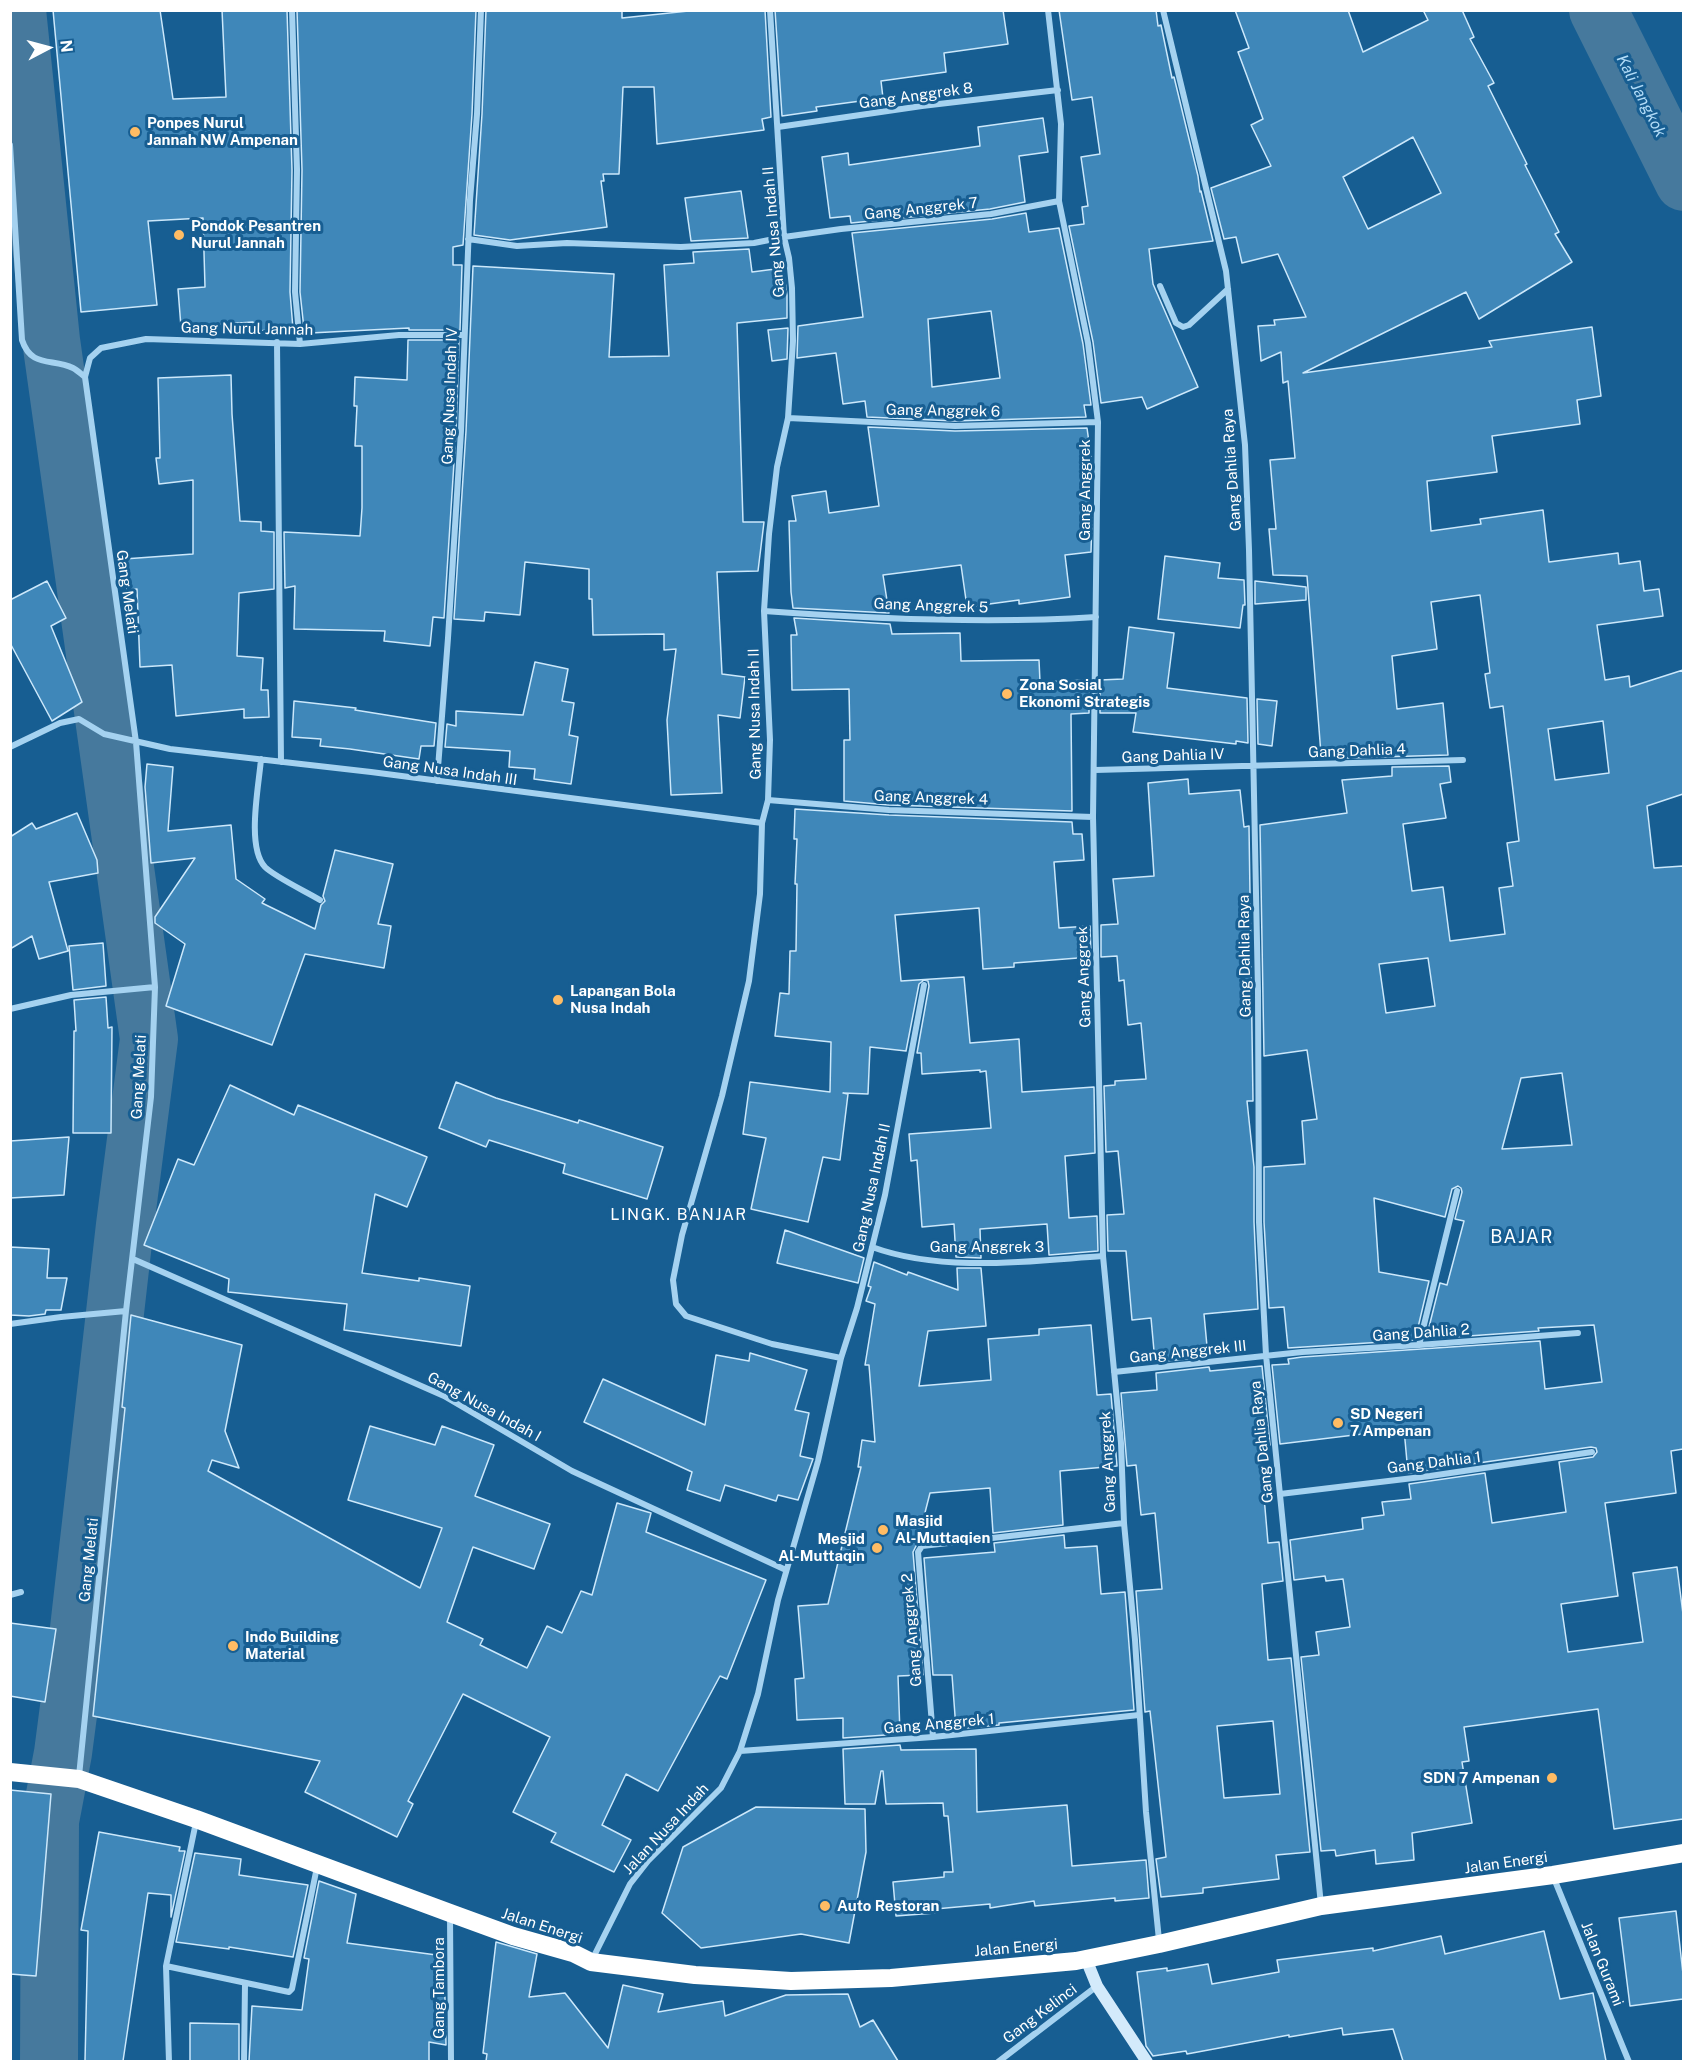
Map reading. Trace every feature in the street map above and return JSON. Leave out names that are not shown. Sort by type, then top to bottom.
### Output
[{"type":"highway","name":"Jalan Energi","points":[[16,1772],[76,1779],[196,1819],[450,1914],[513,1936],[573,1953],[591,1962],[695,1975],[791,1981],[902,1977],[1086,1959],[1321,1906],[1553,1875],[1683,1853]]},
{"type":"street","points":[[292,10],[297,170],[295,292],[300,344]]},
{"type":"street","name":"Gang Nusa Indah IV","points":[[437,782],[461,431],[468,239],[477,114],[481,10]]},
{"type":"street","name":"Gang Nusa Indah II","points":[[770,10],[784,237],[792,288],[792,341],[788,418],[777,467],[770,523],[764,611],[770,740],[768,800],[762,823],[760,894],[749,981],[722,1096],[682,1236],[672,1280],[676,1304],[686,1316],[772,1344],[841,1358]]},
{"type":"street","name":"Gang Anggrek","points":[[1048,10],[1061,124],[1059,201],[1088,343],[1098,422],[1093,817],[1103,1256],[1121,1443],[1124,1523],[1135,1640],[1146,1812],[1159,1944]]},
{"type":"street","name":"Gang Dahlia Raya","points":[[1163,10],[1226,271],[1245,445],[1258,980],[1259,1222],[1266,1355],[1321,1906]]},
{"type":"street","name":"Gang Anggrek 8","points":[[778,127],[922,106],[1058,90]]},
{"type":"street","points":[[10,145],[22,340],[25,351],[39,360],[72,368],[85,377]]},
{"type":"street","name":"Gang Anggrek 7","points":[[468,239],[517,246],[567,243],[681,247],[754,243],[784,237],[991,214],[1059,201]]},
{"type":"street","points":[[1160,286],[1176,323],[1183,327],[1189,325],[1228,289]]},
{"type":"street","name":"Gang Nurul Jannah","points":[[85,377],[90,358],[101,348],[147,339],[300,344],[399,335],[464,335]]},
{"type":"street","points":[[277,342],[281,762]]},
{"type":"street","name":"Gang Melati","points":[[76,1779],[151,1097],[155,987],[135,742],[85,377]]},
{"type":"street","name":"Gang Anggrek 6","points":[[788,418],[955,426],[1098,422]]},
{"type":"street","name":"Gang Anggrek 5","points":[[764,611],[959,619],[1045,620],[1096,617]]},
{"type":"street","name":"Gang Nusa Indah III","points":[[10,747],[70,720],[79,719],[104,734],[170,749],[762,823]]},
{"type":"street","points":[[261,759],[254,840],[257,856],[266,868],[320,900]]},
{"type":"street","name":"Gang Dahlia 4","points":[[1252,766],[1463,760]]},
{"type":"street","name":"Gang Dahlia IV","points":[[1095,770],[1252,766]]},
{"type":"street","name":"Gang Anggrek 4","points":[[768,800],[889,810],[1093,817]]},
{"type":"street","name":"Gang Nusa Indah II","points":[[786,1569],[797,1539],[815,1472],[841,1358],[885,1195],[924,985]]},
{"type":"street","points":[[10,1009],[71,995],[155,987]]},
{"type":"street","points":[[1419,1346],[1457,1191]]},
{"type":"street","name":"Gang Anggrek 3","points":[[872,1247],[924,1259],[958,1262],[1021,1262],[1103,1256]]},
{"type":"street","name":"Gang Nusa Indah I","points":[[133,1258],[444,1396],[572,1471],[786,1569]]},
{"type":"street","points":[[10,1324],[126,1311]]},
{"type":"street","name":"Gang Dahlia 2","points":[[1266,1355],[1578,1333]]},
{"type":"street","name":"Gang Anggrek III","points":[[1114,1372],[1266,1355]]},
{"type":"street","name":"Gang Dahlia 1","points":[[1280,1494],[1430,1476],[1592,1452]]},
{"type":"street","name":"Gang Anggrek 2","points":[[933,1737],[918,1552],[922,1546],[1124,1523]]},
{"type":"street","name":"Jalan Nusa Indah","points":[[591,1962],[630,1884],[648,1861],[721,1788],[740,1751],[758,1694],[786,1569]]},
{"type":"street","points":[[10,1595],[21,1592]]},
{"type":"street","name":"Gang Anggrek 1","points":[[740,1751],[933,1737],[1139,1715]]},
{"type":"street","points":[[169,2061],[166,1966],[196,1819]]},
{"type":"street","points":[[166,1966],[285,1992],[292,1989],[318,1864]]},
{"type":"street","name":"Jalan Gurami","points":[[1553,1875],[1629,2061]]},
{"type":"street","name":"Gang Tambora","points":[[450,1914],[451,2061]]},
{"type":"street","points":[[1086,1959],[1097,1986],[1147,2061]]},
{"type":"street","points":[[244,2061],[245,1984]]},
{"type":"street","name":"Gang Kelinci","points":[[998,2061],[1097,1986]]},
{"type":"building","points":[[53,10],[160,10],[173,99],[226,97],[222,10],[287,10],[292,170],[290,292],[293,329],[254,331],[253,322],[181,327],[178,289],[205,287],[203,218],[148,221],[157,305],[81,312]]},
{"type":"building","points":[[297,10],[476,10],[463,245],[453,247],[453,265],[462,265],[460,330],[409,330],[409,328],[310,333],[309,328],[304,329],[300,292],[302,170]]},
{"type":"building","points":[[486,10],[622,10],[622,18],[698,10],[765,10],[771,117],[762,119],[764,130],[657,144],[654,87],[623,87],[619,174],[603,174],[604,181],[601,181],[607,227],[510,240],[474,235]]},
{"type":"building","points":[[775,10],[1003,10],[1008,44],[944,53],[946,72],[881,81],[883,98],[816,107],[817,111],[782,116]]},
{"type":"building","points":[[1059,10],[1156,10],[1158,26],[1161,25],[1213,241],[1149,249],[1153,284],[1198,387],[1147,409],[1142,397],[1101,403],[1093,342],[1069,226],[1084,224],[1082,207],[1088,206],[1081,157],[1100,154],[1092,97],[1072,100]]},
{"type":"building","points":[[1235,10],[1348,10],[1363,52],[1428,20],[1423,10],[1462,10],[1474,37],[1470,39],[1494,83],[1488,86],[1559,232],[1555,234],[1572,262],[1479,319],[1466,292],[1303,373],[1492,347],[1489,341],[1592,327],[1601,396],[1577,400],[1580,424],[1492,436],[1497,472],[1427,481],[1431,531],[1481,524],[1480,519],[1543,510],[1549,562],[1618,553],[1619,564],[1640,561],[1644,591],[1659,589],[1663,616],[1597,625],[1605,680],[1629,676],[1630,687],[1683,670],[1683,794],[1647,806],[1654,868],[1683,866],[1683,1449],[1671,1451],[1676,1493],[1605,1503],[1618,1596],[1561,1604],[1568,1652],[1643,1642],[1633,1573],[1677,1567],[1683,1614],[1683,1819],[1614,1829],[1598,1709],[1464,1727],[1469,1761],[1462,1762],[1472,1823],[1412,1833],[1414,1860],[1376,1864],[1375,1850],[1336,1856],[1335,1850],[1321,1851],[1301,1657],[1319,1655],[1316,1632],[1350,1627],[1343,1579],[1326,1581],[1325,1576],[1294,1580],[1290,1540],[1363,1529],[1362,1518],[1384,1515],[1382,1502],[1411,1499],[1409,1484],[1485,1473],[1492,1523],[1566,1512],[1559,1462],[1593,1457],[1597,1452],[1596,1448],[1591,1447],[1408,1473],[1404,1429],[1280,1444],[1272,1365],[1289,1364],[1288,1359],[1302,1357],[1540,1341],[1545,1389],[1602,1382],[1594,1325],[1426,1339],[1440,1283],[1447,1285],[1464,1221],[1455,1219],[1462,1192],[1458,1186],[1452,1189],[1445,1217],[1374,1198],[1379,1272],[1429,1281],[1415,1340],[1288,1348],[1284,1307],[1269,1308],[1264,1222],[1264,1167],[1305,1164],[1302,1121],[1317,1119],[1307,1050],[1264,1056],[1260,825],[1347,813],[1342,780],[1392,776],[1392,767],[1449,766],[1451,782],[1440,784],[1446,818],[1403,824],[1412,891],[1443,887],[1450,941],[1505,934],[1499,888],[1513,886],[1507,843],[1519,841],[1503,706],[1490,708],[1485,674],[1490,673],[1480,595],[1431,602],[1437,649],[1392,656],[1397,709],[1443,703],[1448,755],[1348,758],[1321,754],[1307,576],[1273,575],[1269,529],[1276,529],[1270,460],[1295,458],[1288,381],[1283,383],[1281,352],[1261,361],[1258,326],[1275,325],[1274,320],[1306,317],[1278,254],[1242,263],[1236,237],[1224,239],[1211,188],[1271,166],[1251,125],[1263,119],[1238,52],[1249,48]],"holes":[[[1413,137],[1441,193],[1368,229],[1343,177]],[[1603,721],[1609,773],[1555,780],[1548,729]],[[1428,958],[1435,1006],[1386,1013],[1379,964]],[[1562,1073],[1572,1145],[1502,1149],[1521,1078]]]},
{"type":"building","points":[[1043,118],[1048,152],[1019,156],[1025,202],[990,209],[851,223],[850,216],[830,218],[822,157],[848,153],[849,165],[980,146],[978,127]]},
{"type":"building","points":[[741,191],[748,238],[691,241],[685,198]]},
{"type":"building","points":[[1026,213],[1029,232],[1059,228],[1083,344],[1091,405],[1084,405],[1086,417],[955,421],[867,417],[865,401],[843,404],[836,353],[797,358],[798,326],[863,317],[852,233],[992,219]],"holes":[[[991,311],[1000,378],[932,387],[928,319]]]},
{"type":"building","points":[[749,249],[752,272],[783,268],[787,295],[787,318],[737,323],[743,522],[764,522],[758,571],[717,572],[722,674],[745,677],[740,718],[718,715],[722,793],[671,795],[667,720],[676,649],[664,650],[664,634],[593,635],[592,599],[589,599],[589,569],[525,562],[520,615],[485,612],[484,621],[454,619],[466,431],[473,266],[614,274],[609,357],[669,356],[664,265],[694,263],[693,252]]},
{"type":"building","points":[[788,328],[787,359],[772,361],[768,330]]},
{"type":"building","points":[[408,340],[459,340],[456,431],[444,618],[433,617],[430,646],[384,641],[385,631],[294,629],[295,586],[285,588],[284,532],[360,536],[362,446],[355,446],[357,406],[354,406],[355,377],[407,380]]},
{"type":"building","points":[[231,375],[240,521],[261,522],[261,531],[274,532],[274,589],[239,593],[237,656],[263,658],[261,690],[268,690],[269,717],[244,718],[244,709],[176,716],[172,665],[140,667],[137,589],[127,590],[124,559],[193,554],[193,480],[159,484],[156,458],[160,458],[158,378]]},
{"type":"building","points":[[868,427],[955,431],[1087,428],[1092,464],[1092,477],[1085,478],[1092,521],[1091,552],[1065,555],[1070,597],[1019,604],[1019,600],[967,607],[961,565],[883,575],[889,613],[793,608],[789,521],[796,521],[792,496],[826,491],[829,513],[879,506]]},
{"type":"building","points":[[1165,556],[1220,563],[1218,578],[1244,580],[1245,605],[1243,605],[1240,628],[1158,619]]},
{"type":"building","points":[[47,581],[66,618],[51,626],[82,702],[52,721],[10,643],[10,600]]},
{"type":"building","points":[[1255,581],[1306,587],[1306,600],[1255,604]]},
{"type":"building","points":[[794,618],[890,624],[892,634],[960,633],[961,661],[1039,660],[1040,682],[1089,680],[1089,713],[1071,714],[1072,811],[889,805],[844,801],[844,740],[850,740],[849,689],[792,690],[791,635],[797,635]]},
{"type":"building","points":[[1129,627],[1174,633],[1167,688],[1247,698],[1248,743],[1236,741],[1236,744],[1133,732],[1136,713],[1100,713],[1100,680],[1123,679]]},
{"type":"building","points":[[535,662],[568,669],[562,701],[574,703],[569,735],[578,737],[571,784],[534,779],[535,769],[509,767],[510,751],[445,747],[447,724],[456,726],[456,711],[523,715]]},
{"type":"building","points":[[1257,699],[1277,701],[1272,746],[1258,744]]},
{"type":"building","points":[[294,701],[356,708],[355,710],[436,723],[434,746],[421,746],[419,759],[320,746],[321,739],[292,737]]},
{"type":"building","points":[[147,764],[173,767],[168,831],[231,825],[236,879],[265,899],[262,903],[315,929],[321,905],[325,901],[323,896],[335,850],[393,864],[378,924],[391,926],[384,968],[305,954],[272,1045],[166,1006],[185,944],[155,923],[155,917],[195,858],[151,863],[145,787]]},
{"type":"building","points":[[1188,779],[1189,794],[1240,790],[1244,827],[1249,826],[1253,1101],[1247,1101],[1254,1167],[1258,1309],[1204,1314],[1208,1357],[1155,1362],[1151,1318],[1132,1320],[1126,1251],[1108,1251],[1107,1215],[1124,1214],[1118,1151],[1106,1152],[1104,1086],[1115,1085],[1115,1081],[1146,1079],[1141,1023],[1128,1025],[1124,980],[1119,981],[1117,956],[1101,957],[1101,925],[1118,924],[1113,879],[1154,876],[1148,783]]},
{"type":"building","points":[[795,809],[1072,822],[1073,834],[1082,834],[1084,860],[1054,862],[1059,928],[1090,926],[1091,957],[1014,963],[1014,967],[983,969],[979,908],[895,915],[901,981],[964,977],[970,1043],[1019,1039],[1022,1092],[1094,1087],[1095,1153],[1065,1156],[1069,1218],[1097,1216],[1098,1251],[1049,1255],[1047,1224],[980,1229],[981,1258],[956,1257],[954,1224],[922,1227],[917,1160],[911,1161],[909,1134],[991,1128],[986,1071],[922,1074],[921,1053],[917,1053],[929,986],[928,981],[924,980],[919,984],[906,1051],[870,1047],[868,1094],[843,1093],[848,1094],[840,1160],[823,1157],[808,1222],[751,1209],[766,1138],[743,1134],[750,1082],[830,1092],[831,1042],[775,1036],[780,993],[789,994],[790,951],[796,951]]},
{"type":"building","points":[[77,813],[97,860],[98,873],[49,882],[68,951],[39,959],[32,936],[10,949],[10,837],[32,823],[36,829]]},
{"type":"building","points":[[103,943],[106,986],[73,990],[69,946]]},
{"type":"building","points":[[106,997],[108,1028],[112,1027],[111,1133],[73,1133],[74,1031],[76,1031],[74,1000]]},
{"type":"building","points":[[456,1082],[496,1098],[578,1123],[579,1120],[663,1147],[647,1199],[563,1173],[565,1164],[489,1140],[486,1147],[439,1128]]},
{"type":"building","points":[[230,1085],[294,1115],[298,1105],[427,1157],[407,1207],[375,1194],[362,1273],[419,1281],[419,1278],[470,1286],[461,1346],[344,1330],[347,1304],[228,1292],[229,1279],[144,1245],[178,1159],[194,1165]]},
{"type":"building","points":[[69,1137],[64,1195],[10,1198],[10,1141]]},
{"type":"building","points":[[785,1230],[864,1258],[858,1283],[777,1263]]},
{"type":"building","points":[[10,1247],[49,1249],[47,1278],[67,1278],[61,1310],[46,1310],[45,1314],[29,1316],[10,1315]]},
{"type":"building","points":[[874,1262],[907,1275],[908,1272],[958,1290],[957,1268],[981,1268],[986,1326],[928,1331],[919,1386],[991,1380],[988,1339],[1039,1335],[1039,1329],[1091,1325],[1097,1395],[1111,1394],[1117,1466],[1060,1471],[1063,1525],[993,1533],[990,1488],[930,1493],[913,1552],[923,1675],[898,1676],[900,1734],[843,1738],[843,1718],[797,1720],[795,1679],[804,1678],[798,1606],[828,1604],[861,1467],[858,1467],[862,1440],[875,1442],[869,1365],[865,1365],[875,1304],[866,1301],[871,1287],[868,1286]]},
{"type":"building","points":[[131,1315],[242,1345],[225,1431],[239,1468],[212,1460],[208,1471],[420,1588],[442,1528],[348,1500],[370,1426],[435,1445],[442,1426],[494,1445],[475,1496],[550,1524],[534,1569],[473,1547],[447,1622],[483,1639],[480,1645],[527,1668],[547,1626],[562,1633],[581,1591],[592,1595],[617,1503],[651,1513],[646,1532],[766,1580],[727,1679],[720,1676],[658,1791],[626,1774],[602,1825],[631,1840],[614,1872],[551,1842],[556,1833],[513,1812],[550,1737],[463,1694],[408,1801],[413,1804],[397,1837],[305,1792],[320,1761],[93,1716],[125,1408],[122,1407]]},
{"type":"building","points":[[750,1353],[807,1370],[795,1410],[809,1413],[800,1456],[813,1459],[798,1500],[778,1495],[776,1501],[725,1485],[720,1501],[687,1490],[692,1472],[584,1422],[603,1379],[705,1425],[716,1355],[749,1361]]},
{"type":"building","points":[[1262,1366],[1270,1445],[1261,1446],[1260,1450],[1268,1543],[1279,1542],[1283,1581],[1262,1584],[1268,1660],[1291,1658],[1310,1852],[1276,1855],[1279,1879],[1203,1888],[1203,1893],[1161,1897],[1156,1859],[1166,1857],[1150,1711],[1145,1712],[1136,1591],[1162,1589],[1155,1513],[1141,1515],[1136,1465],[1127,1466],[1121,1393],[1157,1390],[1156,1373],[1209,1367],[1210,1371]],"holes":[[[1273,1721],[1280,1794],[1224,1798],[1217,1726]]]},
{"type":"building","points":[[1064,1535],[1065,1548],[1097,1546],[1101,1594],[1125,1592],[1134,1710],[956,1729],[952,1675],[933,1675],[924,1558],[995,1552],[994,1543]]},
{"type":"building","points":[[10,1623],[56,1629],[45,1702],[10,1696]]},
{"type":"building","points":[[900,1745],[901,1750],[976,1749],[977,1812],[1067,1805],[1072,1866],[1146,1860],[1149,1898],[1115,1901],[1115,1898],[1035,1906],[1034,1901],[990,1908],[990,1904],[935,1909],[935,1913],[896,1916],[893,1882],[944,1877],[944,1872],[953,1872],[948,1816],[944,1816],[943,1803],[886,1804],[883,1771],[881,1771],[875,1804],[845,1804],[843,1749]]},
{"type":"building","points":[[10,1790],[51,1794],[36,1976],[10,1974]]},
{"type":"building","points":[[756,1807],[865,1809],[866,1852],[849,1943],[801,1934],[701,1948],[662,1913],[683,1847]]},
{"type":"building","points":[[99,1832],[180,1847],[179,1851],[185,1851],[171,1917],[171,1895],[148,1893],[123,2061],[85,2061],[88,1931],[81,1930]]},
{"type":"building","points":[[195,1853],[241,1859],[239,1875],[308,1885],[293,1957],[176,1942]]},
{"type":"building","points":[[319,1881],[356,1894],[347,1943],[444,1956],[446,2045],[429,2042],[429,2061],[249,2061],[252,2006],[302,2010],[309,1959],[304,1958]]},
{"type":"building","points":[[1676,1911],[1683,1974],[1683,1999],[1630,2006],[1619,1918]]},
{"type":"building","points":[[1544,1931],[1560,1999],[1593,1993],[1606,2061],[1403,2061],[1393,2029],[1343,2035],[1342,2028],[1289,2037],[1289,2035],[1187,2054],[1186,2051],[1153,2056],[1146,2046],[1137,1972],[1167,1968],[1167,1971],[1208,1964],[1212,1984],[1279,1972],[1277,1960],[1373,1948],[1373,1951],[1441,1936],[1445,1954]]},
{"type":"building","points":[[496,1942],[537,1954],[529,1997],[565,1993],[608,2048],[623,1985],[663,1994],[658,2012],[723,2001],[725,2016],[786,1995],[848,1994],[860,2027],[873,2020],[898,2061],[486,2061],[487,2054],[483,2053]]},
{"type":"building","points":[[190,2023],[239,2024],[239,2061],[190,2061]]},
{"type":"waterway","points":[[17,10],[51,340],[149,1039],[125,1225],[77,1646],[63,1753],[50,1821],[49,2062]]},
{"type":"waterway","name":"Kali Jangkok","points":[[1598,10],[1684,182]]},
{"type":"place","name":"Ponpes Nurul Jannah NW Ampenan","points":[[135,132]]},
{"type":"place","name":"Pondok Pesantren Nurul Jannah","points":[[179,235]]},
{"type":"place","name":"Zona Sosial Ekonomi Strategis","points":[[1007,694]]},
{"type":"place","name":"Lapangan Bola Nusa Indah","points":[[558,1000]]},
{"type":"place","name":"SD Negeri 7 Ampenan","points":[[1338,1423]]},
{"type":"place","name":"Masjid Al-Muttaqien","points":[[883,1530]]},
{"type":"place","name":"Mesjid Al-Muttaqin","points":[[877,1548]]},
{"type":"place","name":"Indo Building Material","points":[[233,1646]]},
{"type":"place","name":"SDN 7 Ampenan","points":[[1552,1778]]},
{"type":"place","name":"Auto Restoran","points":[[825,1906]]},
{"type":"district","name":"LINGK. BANJAR","points":[[679,1215]]},
{"type":"district","name":"BAJAR","points":[[1522,1237]]}]
